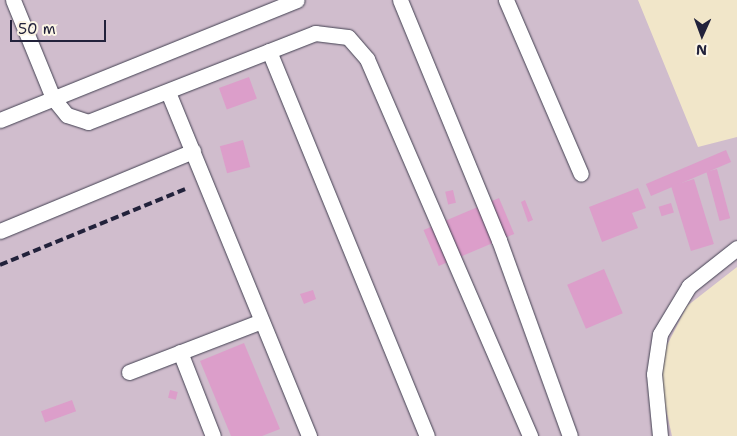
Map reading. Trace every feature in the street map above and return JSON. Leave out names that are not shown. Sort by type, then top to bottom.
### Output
[{"type":"lane","points":[[13,0],[53,98],[67,115],[88,122],[315,33],[348,37],[367,59],[530,436]]},
{"type":"lane","points":[[0,120],[297,0]]},
{"type":"lane","points":[[400,0],[499,240],[570,436]]},
{"type":"lane","points":[[506,0],[582,174]]},
{"type":"lane","points":[[269,51],[427,436]]},
{"type":"lane","points":[[168,92],[310,436]]},
{"type":"lane","points":[[0,231],[192,151]]},
{"type":"lane","points":[[660,436],[654,374],[660,334],[688,286],[737,248]]},
{"type":"lane","points":[[129,372],[262,321]]},
{"type":"lane","points":[[180,352],[213,436]]},
{"type":"shaded area","points":[[0,0],[638,0],[698,147],[737,137],[737,267],[687,306],[662,355],[663,396],[672,436],[0,436]]},
{"type":"building","points":[[249,77],[257,99],[227,110],[219,88]]},
{"type":"building","points":[[243,140],[250,167],[227,173],[220,146]]},
{"type":"building","points":[[726,150],[731,162],[651,196],[646,184]]},
{"type":"building","points":[[717,169],[730,218],[720,221],[706,172]]},
{"type":"building","points":[[694,179],[714,244],[691,251],[671,186]]},
{"type":"building","points":[[638,188],[646,208],[632,213],[638,228],[602,242],[589,207]]},
{"type":"building","points":[[453,190],[456,203],[448,204],[445,192]]},
{"type":"building","points":[[499,198],[514,234],[439,266],[424,230]]},
{"type":"building","points":[[525,200],[533,220],[528,222],[521,202]]},
{"type":"building","points":[[671,203],[674,213],[661,216],[659,207]]},
{"type":"building","points":[[604,269],[623,313],[586,329],[567,285]]},
{"type":"building","points":[[313,290],[316,299],[304,304],[300,294]]},
{"type":"building","points":[[244,343],[280,429],[262,436],[231,436],[200,361]]},
{"type":"building","points":[[170,390],[178,392],[176,400],[168,398]]},
{"type":"building","points":[[72,400],[76,411],[45,423],[41,411]]},
{"type":"railway","points":[[0,265],[185,189]]}]
